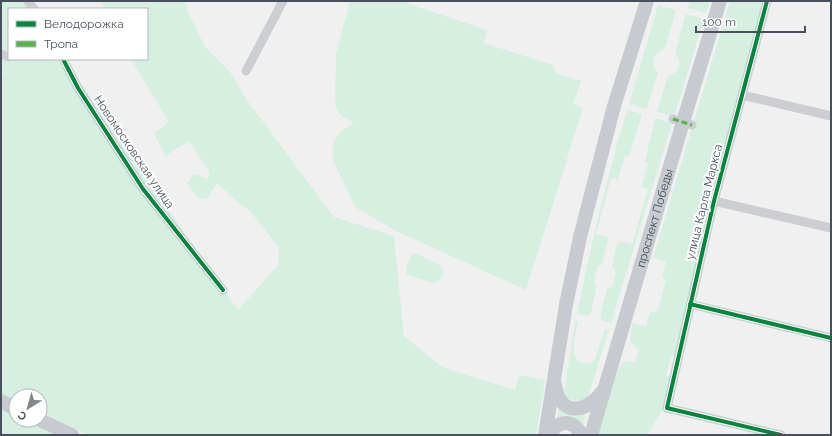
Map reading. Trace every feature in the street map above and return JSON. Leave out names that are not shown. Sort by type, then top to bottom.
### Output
[{"type":"main road","points":[[546,435],[566,305],[580,237],[614,106],[647,1]]},
{"type":"main road","name":"проспект Победы","points":[[591,435],[720,1]]},
{"type":"main road","points":[[554,377],[556,390],[560,400],[571,407],[586,407],[598,397],[605,388]]},
{"type":"main road","points":[[546,435],[558,425],[567,423],[573,424],[577,427],[582,435]]},
{"type":"main road","points":[[48,424],[72,435]]},
{"type":"street","points":[[246,71],[284,1]]},
{"type":"street","name":"улица Карла Маркса","points":[[767,1],[714,201],[667,408],[780,435]]},
{"type":"street","name":"Новомосковская улица","points":[[64,60],[78,88],[143,189],[223,290]]},
{"type":"street","points":[[742,95],[831,116]]},
{"type":"street","points":[[714,201],[831,228]]},
{"type":"street","points":[[690,304],[831,338]]},
{"type":"green space","points":[[1,1],[27,1],[31,8],[8,8],[8,60],[65,60],[238,310],[278,265],[279,248],[250,211],[217,183],[207,198],[199,199],[187,183],[194,174],[207,179],[210,173],[189,141],[166,156],[154,133],[169,122],[132,60],[148,60],[148,8],[105,8],[100,1],[185,1],[188,12],[205,47],[230,72],[247,100],[334,217],[394,236],[404,336],[444,368],[515,390],[519,375],[545,380],[536,435],[89,435],[48,416],[48,388],[8,388],[8,397],[1,394],[1,77],[8,66],[1,74]]},
{"type":"green space","points":[[350,1],[408,1],[409,4],[487,30],[484,43],[553,65],[556,73],[581,81],[573,104],[583,108],[526,290],[396,231],[355,207],[333,160],[333,143],[341,131],[354,123],[339,114],[335,104],[336,55]]},
{"type":"green space","points":[[690,1],[710,1],[706,13],[688,8]]},
{"type":"green space","points":[[730,1],[764,1],[676,356],[671,356],[666,375],[671,377],[663,409],[647,435],[598,435],[609,396],[620,366],[624,361],[635,363],[639,349],[630,341],[632,323],[646,326],[650,312],[658,311],[666,280],[662,276],[666,262],[653,258]]},
{"type":"green space","points":[[658,5],[676,10],[665,49],[658,53],[654,59],[654,66],[658,73],[646,109],[629,104]]},
{"type":"green space","points":[[686,14],[704,19],[674,117],[657,112],[668,76],[675,72],[679,66],[679,59],[675,53]]},
{"type":"green space","points":[[627,110],[642,114],[629,157],[625,156],[618,180],[611,178],[596,234],[607,237],[608,240],[602,265],[597,266],[594,283],[597,285],[591,313],[586,316],[577,314],[600,211]]},
{"type":"green space","points":[[655,118],[672,123],[611,323],[604,322],[600,318],[607,288],[612,287],[616,273],[612,267],[617,244],[621,241],[632,244],[648,189],[641,187],[648,163],[645,162]]},
{"type":"green space","points":[[416,253],[441,266],[444,272],[440,280],[434,283],[407,275],[406,266],[412,254]]},
{"type":"green space","points":[[575,321],[578,322],[574,339],[574,351],[578,361],[583,363],[590,363],[595,360],[605,329],[609,330],[588,397],[577,402],[568,398],[564,392]]},
{"type":"green space","points":[[559,406],[586,412],[582,427],[557,421]]},
{"type":"green space","points":[[1,407],[8,410],[8,428],[48,428],[65,435],[1,435]]},
{"type":"marked path","points":[[673,119],[692,125]]},
{"type":"cycle path","points":[[767,1],[714,201],[667,408],[781,435]]},
{"type":"cycle path","points":[[64,60],[78,88],[143,189],[223,290]]},
{"type":"cycle path","points":[[690,304],[831,338]]}]
